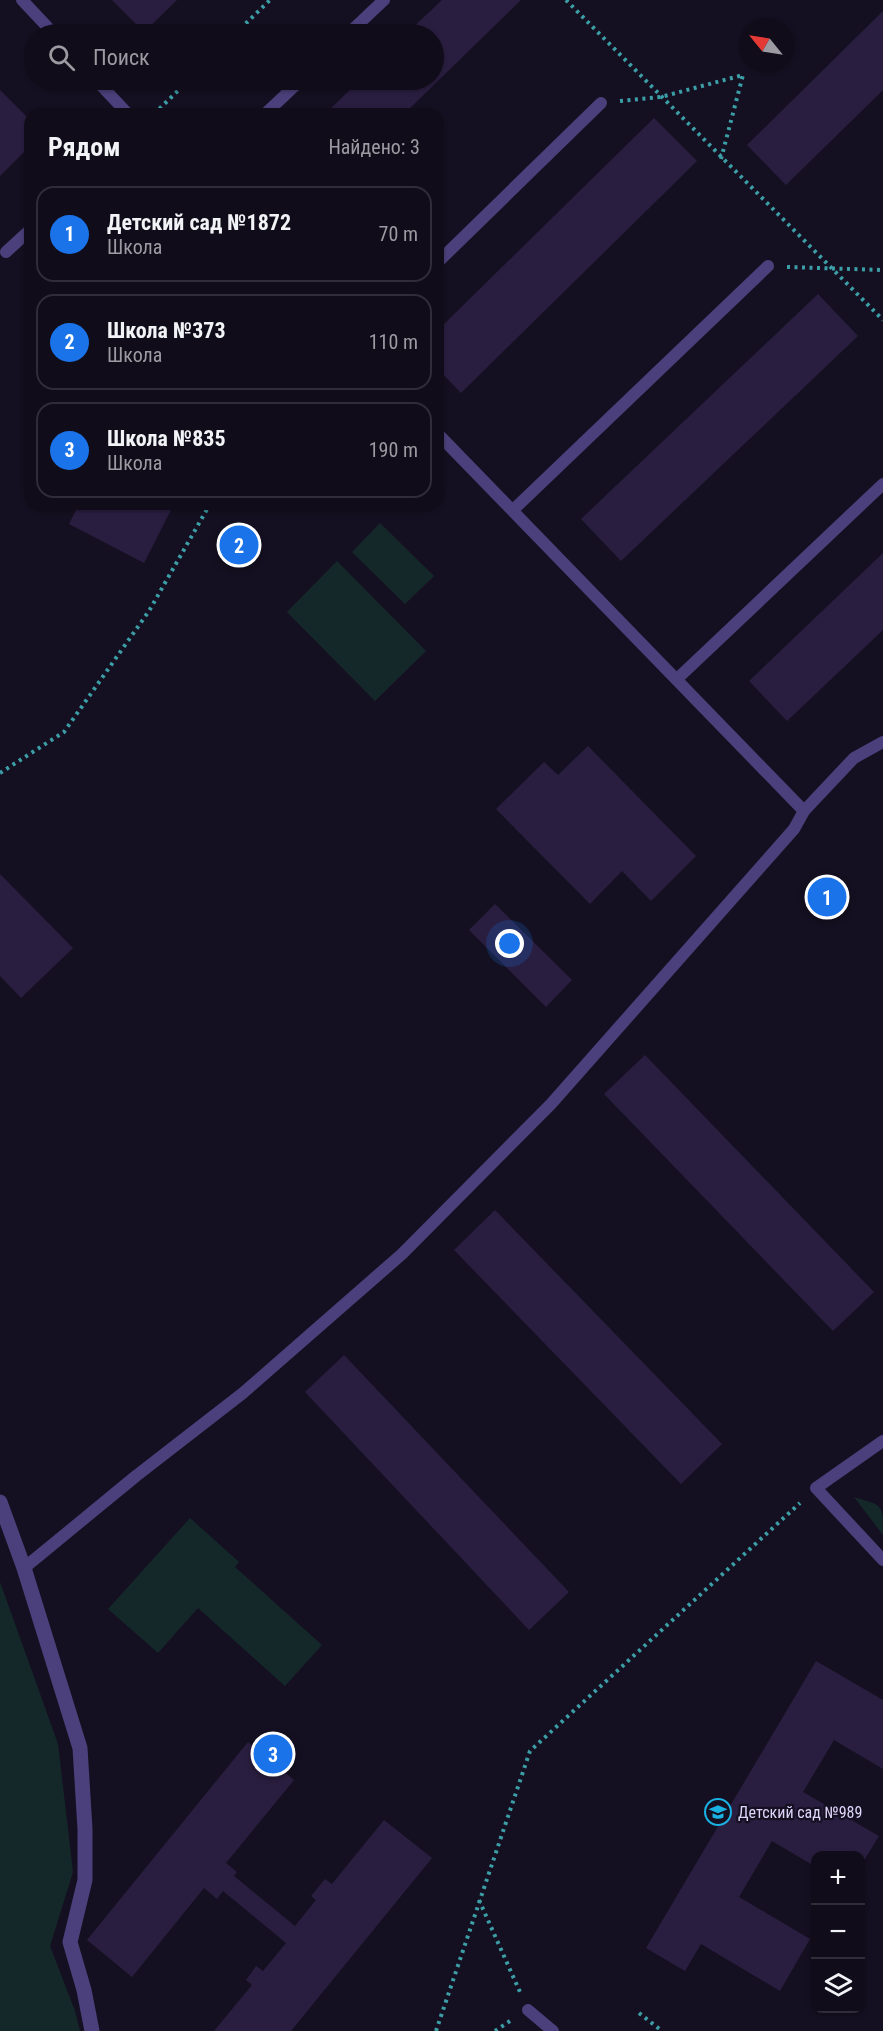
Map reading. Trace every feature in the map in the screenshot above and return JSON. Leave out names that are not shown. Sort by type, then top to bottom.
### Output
[{"type":"street","points":[[0,1502],[24,1568],[80,1748],[85,1828],[85,1880],[70,1942],[84,1990],[92,2031]]},
{"type":"lane","points":[[22,0],[45,24]]},
{"type":"lane","points":[[359,24],[384,0]]},
{"type":"lane","points":[[105,90],[122,108]]},
{"type":"lane","points":[[271,108],[290,90]]},
{"type":"lane","points":[[444,256],[601,103]]},
{"type":"lane","points":[[6,252],[24,236]]},
{"type":"lane","points":[[513,510],[768,266]]},
{"type":"lane","points":[[444,440],[804,811]]},
{"type":"lane","points":[[677,679],[883,484]]},
{"type":"lane","points":[[24,1568],[136,1476],[243,1393],[402,1254],[551,1104],[794,830],[804,811],[854,758],[883,742]]},
{"type":"lane","points":[[883,1441],[816,1488],[883,1560]]},
{"type":"lane","points":[[528,2010],[554,2031]]},
{"type":"path","points":[[245,24],[270,0]]},
{"type":"path","points":[[566,0],[883,320]]},
{"type":"path","points":[[601,103],[661,97],[743,75],[721,159]]},
{"type":"path","points":[[160,108],[179,90]]},
{"type":"path","points":[[768,266],[883,270]]},
{"type":"path","points":[[0,773],[64,732],[149,611],[207,510]]},
{"type":"path","points":[[436,2031],[530,1750],[816,1488]]},
{"type":"path","points":[[479,1899],[528,2010]]},
{"type":"path","points":[[639,2013],[662,2031]]},
{"type":"green space","points":[[380,523],[434,576],[405,604],[352,552]]},
{"type":"green space","points":[[337,561],[426,651],[375,701],[287,612]]},
{"type":"green space","points":[[854,1497],[879,1507],[883,1517],[883,1535]]},
{"type":"green space","points":[[190,1518],[239,1562],[235,1567],[322,1645],[285,1686],[198,1608],[158,1653],[108,1609]]},
{"type":"green space","points":[[0,1582],[58,1744],[73,1872],[50,1946],[75,2011],[80,2031],[0,2031]]},
{"type":"building","points":[[112,0],[177,0],[152,24],[136,24]]},
{"type":"building","points":[[442,0],[521,0],[444,75],[444,24],[417,24]]},
{"type":"building","points":[[883,11],[883,90],[786,185],[747,145]]},
{"type":"building","points":[[0,90],[24,114],[24,152],[0,176]]},
{"type":"building","points":[[350,90],[429,90],[410,108],[331,108]]},
{"type":"building","points":[[654,118],[697,161],[461,393],[444,375],[444,324]]},
{"type":"building","points":[[818,294],[858,336],[621,561],[581,519]]},
{"type":"building","points":[[76,510],[171,510],[144,563],[69,524]]},
{"type":"building","points":[[883,553],[883,630],[787,721],[749,681]]},
{"type":"building","points":[[588,746],[696,856],[651,901],[622,871],[590,904],[496,809],[544,762],[558,775]]},
{"type":"building","points":[[0,874],[73,948],[21,998],[0,976]]},
{"type":"building","points":[[495,904],[572,980],[546,1007],[469,930]]},
{"type":"building","points":[[645,1055],[874,1292],[833,1331],[604,1094]]},
{"type":"building","points":[[495,1210],[722,1444],[681,1484],[454,1250]]},
{"type":"building","points":[[344,1355],[569,1592],[529,1630],[305,1392]]},
{"type":"building","points":[[816,1661],[883,1700],[883,1769],[834,1740],[803,1792],[879,1836],[865,1859],[865,1851],[811,1851],[811,1864],[772,1841],[739,1897],[810,1939],[780,1991],[701,1944],[685,1971],[646,1948]]},
{"type":"building","points":[[248,1742],[294,1780],[226,1863],[237,1872],[234,1876],[295,1926],[316,1900],[311,1896],[325,1879],[332,1884],[384,1820],[432,1858],[291,2031],[214,2031],[252,1985],[246,1980],[256,1966],[263,1971],[286,1943],[223,1891],[217,1899],[204,1888],[132,1977],[87,1940]]},
{"type":"place","name":"Школа №373","points":[[239,545]]},
{"type":"place","name":"Детский сад №1872","points":[[827,897]]},
{"type":"place","name":"Школа №835","points":[[273,1754]]},
{"type":"place","name":"Детский сад №989","points":[[718,1812]]}]
